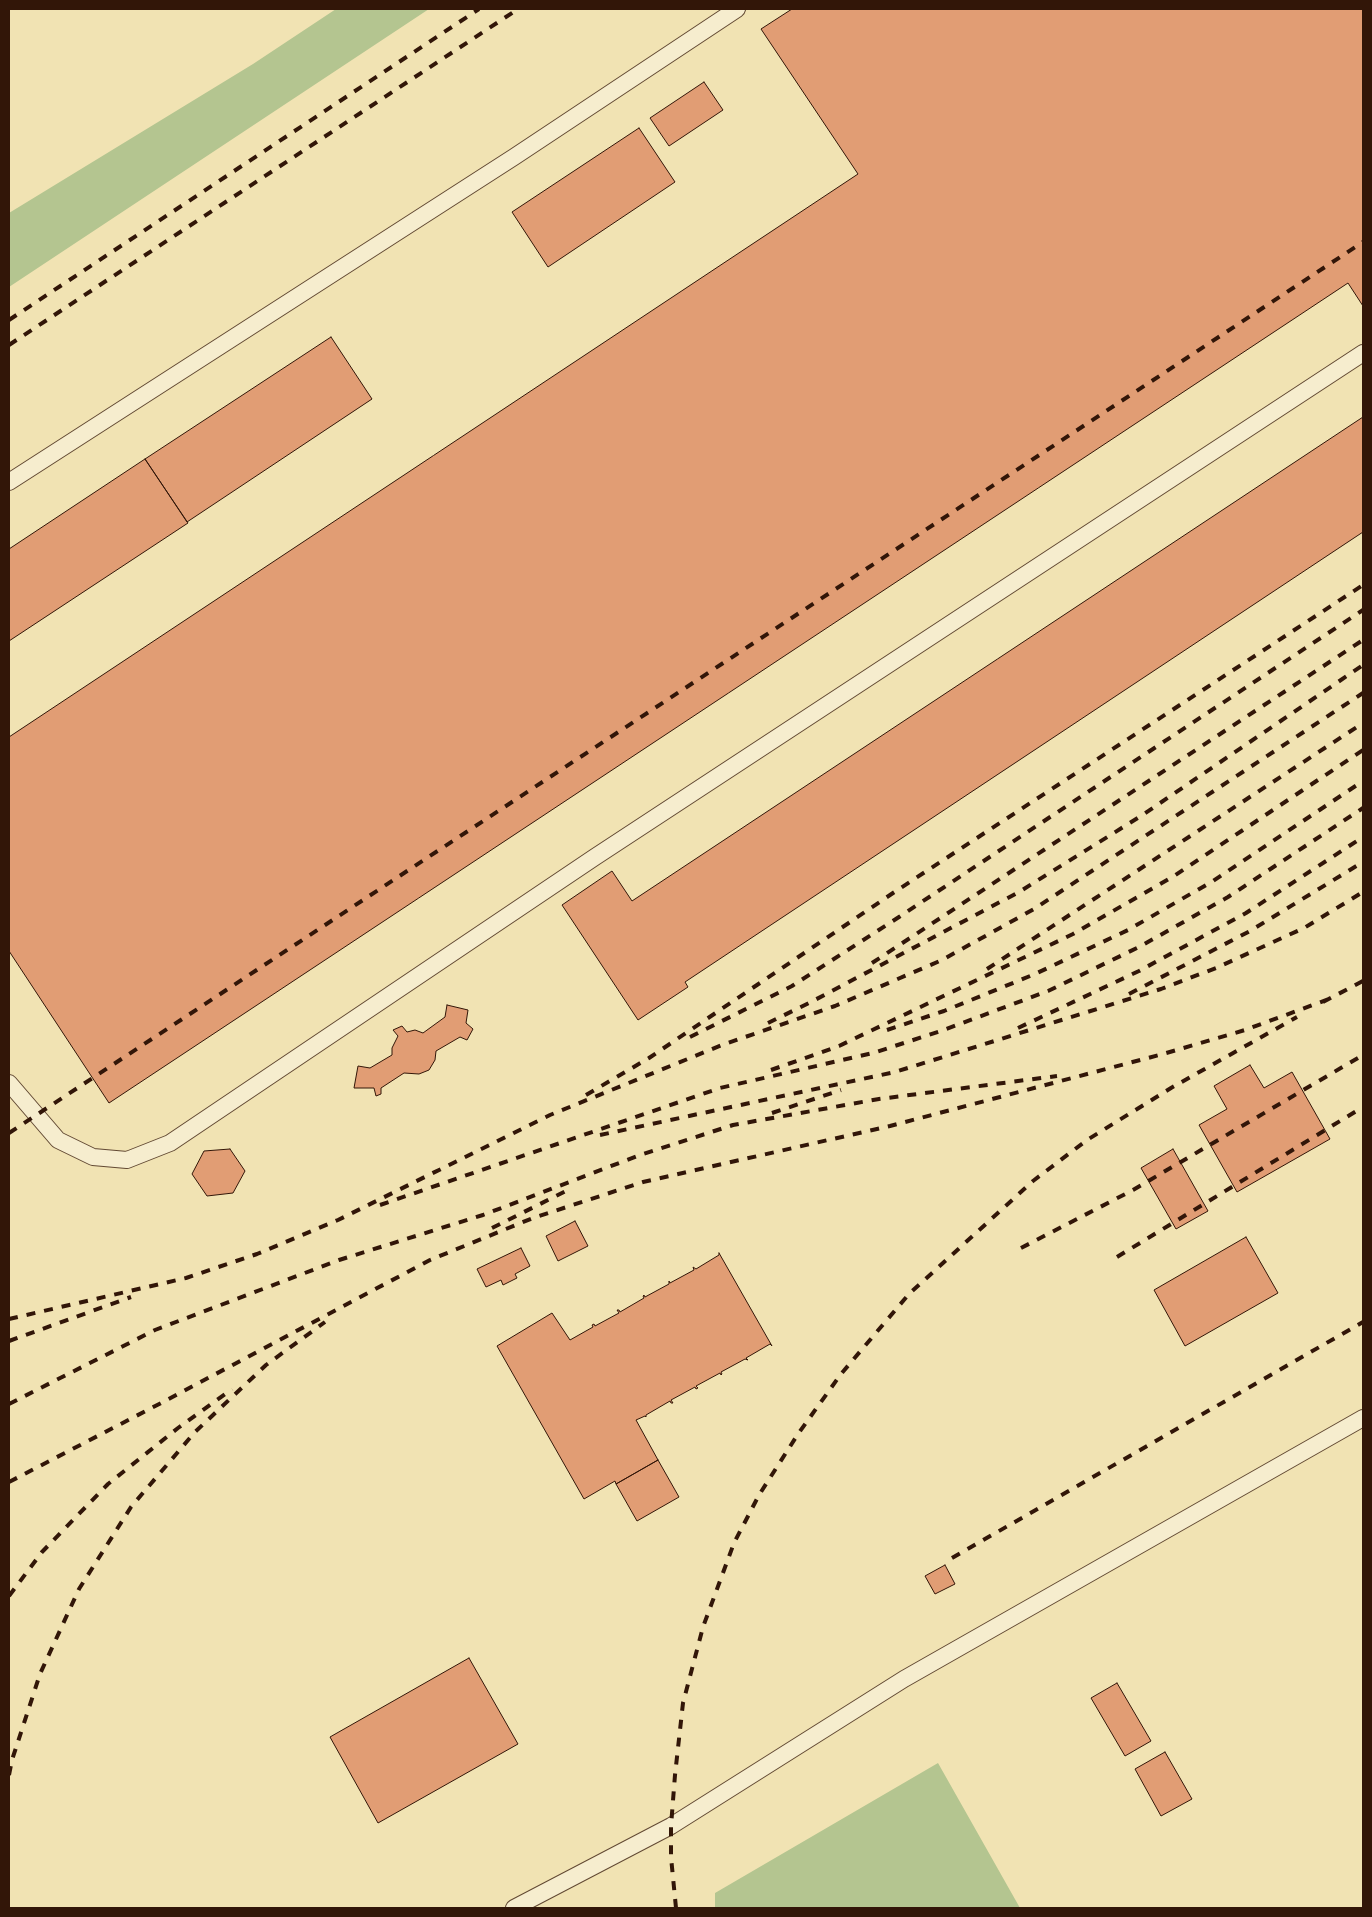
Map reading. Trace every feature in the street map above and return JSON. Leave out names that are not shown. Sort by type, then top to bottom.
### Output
[{"type":"lane","points":[[9,482],[506,163],[737,9]]},
{"type":"lane","points":[[9,1083],[58,1140],[93,1157],[127,1160],[170,1143],[603,852],[1363,353]]},
{"type":"lane","points":[[514,1908],[671,1826],[912,1674],[1363,1418]]},
{"type":"green space","points":[[336,9],[429,9],[9,287],[9,213],[253,64]]},
{"type":"green space","points":[[938,1763],[1020,1908],[715,1908],[715,1893]]},
{"type":"building","points":[[792,9],[1363,9],[1363,306],[1348,283],[109,1103],[9,951],[9,737],[858,174],[761,29]]},
{"type":"building","points":[[704,82],[723,110],[669,146],[650,118]]},
{"type":"building","points":[[639,128],[675,182],[548,267],[512,212]]},
{"type":"building","points":[[331,337],[372,399],[187,522],[145,459]]},
{"type":"building","points":[[1363,417],[1363,532],[685,982],[688,987],[638,1020],[562,905],[612,871],[632,901]]},
{"type":"building","points":[[145,459],[188,523],[9,641],[9,549]]},
{"type":"building","points":[[447,1005],[468,1010],[466,1023],[473,1029],[467,1040],[460,1037],[436,1051],[435,1060],[429,1070],[419,1074],[404,1073],[381,1088],[381,1094],[376,1096],[374,1088],[354,1088],[358,1066],[370,1068],[392,1055],[392,1048],[398,1036],[393,1030],[402,1026],[407,1032],[415,1030],[423,1033],[445,1017]]},
{"type":"building","points":[[1250,1065],[1264,1088],[1292,1072],[1330,1139],[1237,1192],[1199,1125],[1227,1109],[1214,1086]]},
{"type":"building","points":[[230,1149],[245,1171],[233,1193],[207,1196],[192,1174],[204,1151]]},
{"type":"building","points":[[1173,1149],[1208,1211],[1176,1229],[1141,1168]]},
{"type":"building","points":[[575,1221],[588,1246],[558,1261],[546,1236]]},
{"type":"building","points":[[1246,1237],[1278,1293],[1185,1346],[1154,1290]]},
{"type":"building","points":[[521,1248],[530,1266],[515,1274],[517,1278],[503,1285],[501,1280],[486,1287],[477,1269]]},
{"type":"building","points":[[719,1253],[772,1346],[770,1344],[746,1358],[748,1360],[745,1359],[721,1372],[721,1375],[720,1373],[696,1386],[698,1388],[696,1389],[695,1387],[671,1400],[673,1403],[670,1401],[646,1415],[646,1417],[636,1420],[658,1460],[616,1484],[615,1481],[584,1499],[497,1346],[552,1313],[570,1340],[593,1327],[592,1325],[594,1324],[595,1326],[619,1313],[617,1310],[620,1312],[644,1298],[644,1295],[645,1297],[669,1284],[669,1281],[670,1283],[694,1270],[693,1267],[696,1269],[719,1255]]},
{"type":"building","points":[[658,1460],[679,1497],[637,1521],[616,1484]]},
{"type":"building","points":[[945,1565],[955,1584],[935,1594],[925,1576]]},
{"type":"building","points":[[469,1658],[518,1744],[378,1823],[330,1737]]},
{"type":"building","points":[[1117,1683],[1151,1741],[1125,1756],[1091,1698]]},
{"type":"building","points":[[1165,1752],[1192,1799],[1161,1816],[1135,1769]]},
{"type":"railway","points":[[9,320],[479,9]]},
{"type":"railway","points":[[9,345],[518,9]]},
{"type":"railway","points":[[9,1133],[1363,242]]},
{"type":"railway","points":[[586,1095],[649,1058],[893,893],[1363,585]]},
{"type":"railway","points":[[690,1037],[792,986],[1363,610]]},
{"type":"railway","points":[[872,963],[1363,640]]},
{"type":"railway","points":[[768,1023],[1019,892],[1141,816],[1363,665]]},
{"type":"railway","points":[[9,1319],[186,1278],[257,1254],[338,1220],[550,1115],[722,1045],[835,1006],[942,960],[1034,909],[1363,693]]},
{"type":"railway","points":[[987,969],[1363,723]]},
{"type":"railway","points":[[771,1070],[839,1046],[1073,934],[1174,876],[1363,750]]},
{"type":"railway","points":[[887,1030],[944,1011],[1035,974],[1128,930],[1213,881],[1363,781]]},
{"type":"railway","points":[[380,1205],[720,1088],[873,1053],[941,1031],[1048,991],[1139,947],[1228,897],[1363,808]]},
{"type":"railway","points":[[1018,1028],[1139,971],[1246,913],[1363,837]]},
{"type":"railway","points":[[1129,994],[1250,931],[1363,862]]},
{"type":"railway","points":[[600,1135],[895,1072],[1161,989],[1216,968],[1304,928],[1363,892]]},
{"type":"railway","points":[[1323,1002],[1363,981]]},
{"type":"railway","points":[[9,1482],[430,1260],[533,1218],[643,1182],[890,1126],[1163,1054],[1245,1030],[1329,999]]},
{"type":"railway","points":[[676,1908],[671,1857],[671,1826],[683,1703],[703,1627],[734,1543],[759,1495],[798,1434],[841,1374],[909,1294],[1033,1181],[1087,1140],[1171,1088],[1297,1017]]},
{"type":"railway","points":[[1021,1248],[1133,1190],[1363,1055]]},
{"type":"railway","points":[[9,1404],[155,1330],[339,1260],[483,1215],[640,1155],[733,1125],[879,1099],[1057,1076]]},
{"type":"railway","points":[[772,1113],[841,1090]]},
{"type":"railway","points":[[1117,1257],[1363,1107]]},
{"type":"railway","points":[[492,1228],[572,1188]]},
{"type":"railway","points":[[9,1341],[131,1297]]},
{"type":"railway","points":[[9,1775],[12,1760],[40,1674],[79,1589],[131,1507],[195,1432],[266,1365],[325,1322]]},
{"type":"railway","points":[[952,1558],[1363,1322]]},
{"type":"railway","points":[[9,1596],[42,1552],[108,1484],[178,1428],[232,1389]]}]
